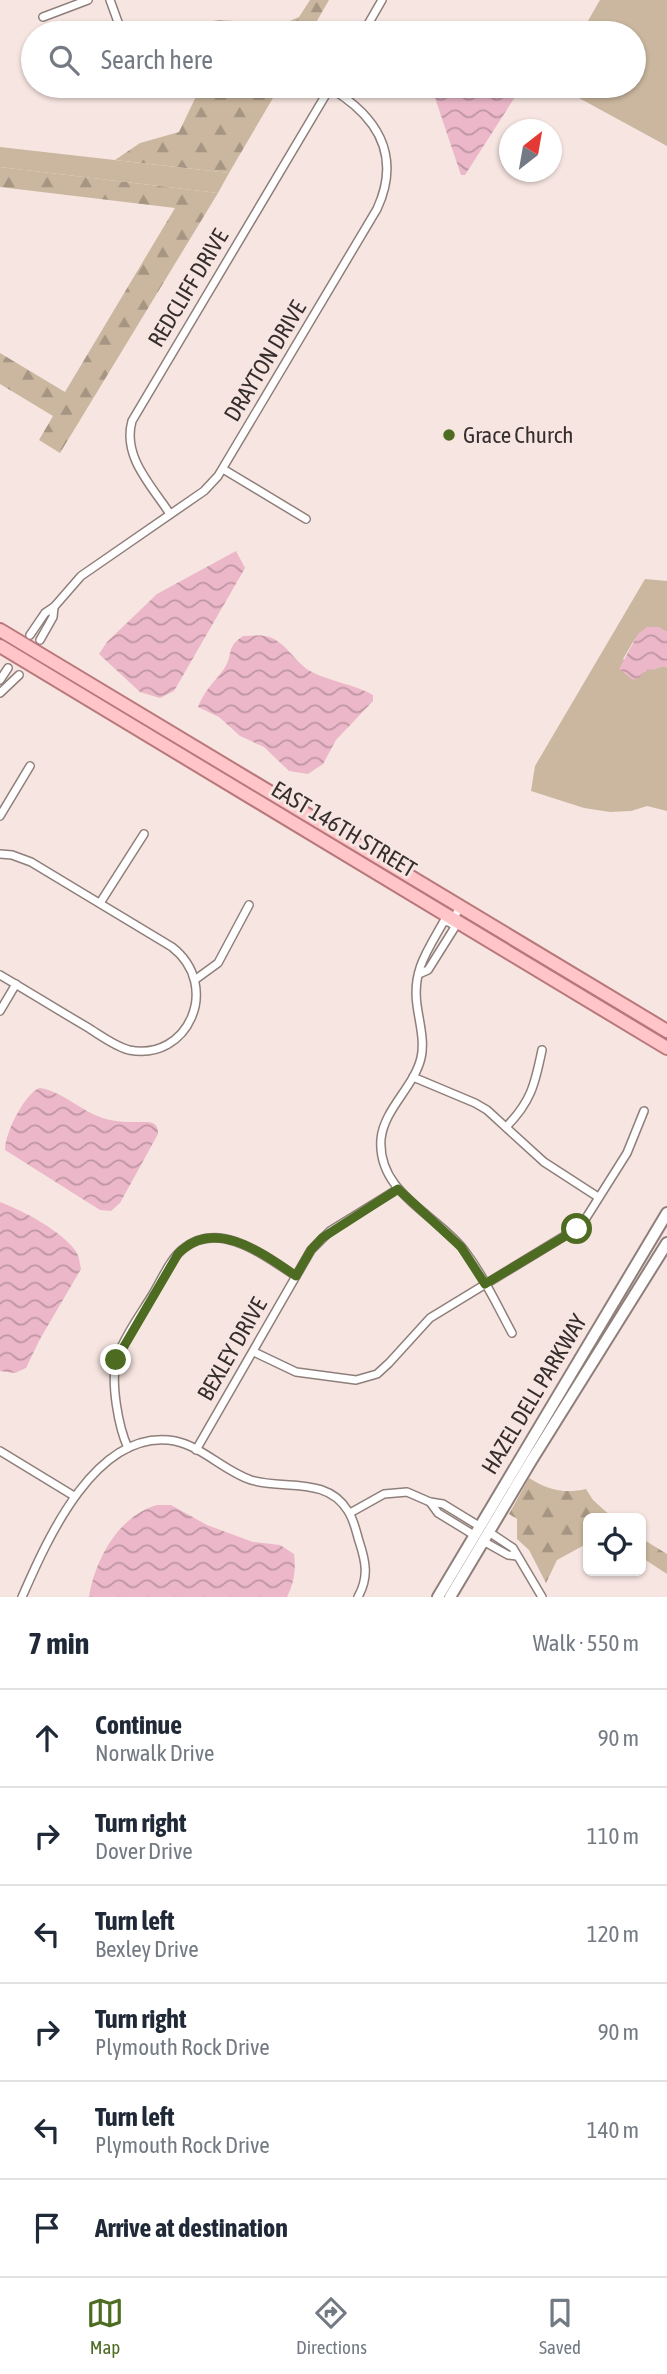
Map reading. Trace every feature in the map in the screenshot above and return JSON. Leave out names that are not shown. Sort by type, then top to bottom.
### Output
[{"type":"main road","name":"EAST 146TH STREET","points":[[0,630],[667,1048]]},
{"type":"main road","name":"EAST 146TH STREET","points":[[0,646],[455,916],[667,1031]]},
{"type":"main road","name":"HAZEL DELL PARKWAY","points":[[450,1597],[481,1533],[667,1213]]},
{"type":"main road","name":"HAZEL DELL PARKWAY","points":[[438,1597],[667,1243]]},
{"type":"street","points":[[43,17],[88,0]]},
{"type":"street","points":[[110,0],[118,21]]},
{"type":"street","points":[[370,21],[382,0]]},
{"type":"street","name":"REDCLIFF DRIVE","points":[[170,514],[133,457],[129,437],[132,421],[324,98]]},
{"type":"street","name":"DRAYTON DRIVE","points":[[30,635],[46,613],[81,576],[204,491],[223,469],[382,199],[386,165],[379,135],[360,108],[346,98]]},
{"type":"street","points":[[223,469],[306,519]]},
{"type":"street","name":"DRAYTON DRIVE","points":[[40,640],[53,617],[54,607]]},
{"type":"street","points":[[0,680],[8,668]]},
{"type":"street","points":[[0,693],[19,675]]},
{"type":"street","points":[[0,816],[30,766]]},
{"type":"street","points":[[100,903],[144,834]]},
{"type":"street","points":[[0,854],[31,862],[178,952],[196,979],[196,1002],[188,1024],[178,1036],[161,1047],[138,1051],[127,1049],[0,975]]},
{"type":"street","points":[[196,979],[218,963],[249,905]]},
{"type":"street","points":[[455,916],[455,928],[428,970],[419,974],[416,993],[422,1056],[413,1077],[386,1122],[382,1138],[383,1157],[398,1189],[461,1247],[512,1333]]},
{"type":"street","points":[[0,1011],[16,984]]},
{"type":"street","points":[[506,1127],[525,1106],[532,1093],[542,1050]]},
{"type":"street","points":[[413,1077],[487,1110],[544,1162],[598,1197]]},
{"type":"street","points":[[254,1352],[296,1372],[345,1379],[367,1378],[377,1374],[430,1318],[577,1229],[627,1153],[644,1111]]},
{"type":"street","name":"BEXLEY DRIVE","points":[[197,1450],[311,1250],[322,1238],[398,1189]]},
{"type":"street","points":[[128,1448],[119,1420],[114,1378],[116,1360],[145,1307],[183,1249],[203,1238],[213,1236],[229,1239],[296,1276]]},
{"type":"street","points":[[22,1597],[44,1547],[74,1496],[92,1477],[128,1448],[140,1443],[165,1440],[187,1444],[249,1479],[322,1489],[334,1496],[350,1513],[366,1566],[366,1577],[358,1597]]},
{"type":"street","points":[[0,1451],[74,1496]]},
{"type":"street","points":[[350,1513],[391,1492],[414,1494],[430,1502],[438,1513],[481,1533],[508,1555],[517,1556],[542,1597]]},
{"type":"green space","points":[[310,0],[329,0],[317,21],[290,21],[299,17]]},
{"type":"green space","points":[[600,0],[667,0],[667,146],[579,98],[646,98],[646,21],[588,21]]},
{"type":"green space","points":[[195,98],[273,98],[229,173],[115,160],[140,143],[179,132]]},
{"type":"green space","points":[[0,147],[229,173],[218,193],[0,167]]},
{"type":"green space","points":[[0,167],[218,193],[60,453],[39,440],[53,416],[0,384],[0,353],[65,392],[175,208],[0,187]]},
{"type":"green space","points":[[645,579],[667,581],[667,632],[651,628],[645,630],[635,639],[623,659],[644,672],[664,666],[667,668],[667,811],[647,806],[631,811],[610,812],[584,808],[531,791],[535,766]]},
{"type":"green space","points":[[529,1478],[556,1490],[586,1489],[593,1500],[607,1513],[583,1513],[583,1546],[557,1560],[546,1583],[529,1550],[517,1539],[517,1519],[509,1514]]},
{"type":"green space","points":[[646,1541],[667,1554],[667,1574],[646,1560]]},
{"type":"water","points":[[435,98],[514,98],[499,119],[465,175],[461,175]]},
{"type":"water","points":[[236,551],[245,568],[174,691],[160,698],[140,692],[99,654],[107,642],[157,594]]},
{"type":"water","points":[[647,627],[659,627],[667,632],[667,668],[664,666],[644,672],[633,680],[619,669],[638,634]]},
{"type":"water","points":[[243,636],[272,638],[312,672],[373,695],[373,701],[336,740],[323,764],[308,774],[289,771],[264,747],[240,736],[219,717],[198,707],[227,664],[234,644]]},
{"type":"water","points":[[39,1088],[55,1092],[92,1114],[106,1119],[149,1122],[157,1127],[158,1134],[120,1203],[111,1211],[100,1210],[5,1150],[16,1115],[27,1098]]},
{"type":"water","points":[[0,1202],[31,1216],[63,1237],[77,1253],[81,1269],[26,1368],[15,1373],[0,1371]]},
{"type":"water","points":[[157,1505],[171,1505],[207,1525],[253,1542],[280,1545],[294,1554],[294,1576],[287,1597],[89,1597],[97,1569],[111,1541],[131,1519]]},
{"type":"place","name":"Grace Church","points":[[449,435]]},
{"type":"route","points":[[116,1360],[178,1254],[203,1238],[213,1236],[240,1243],[296,1276],[311,1250],[330,1231],[398,1189],[461,1247],[485,1284],[577,1229]]}]
